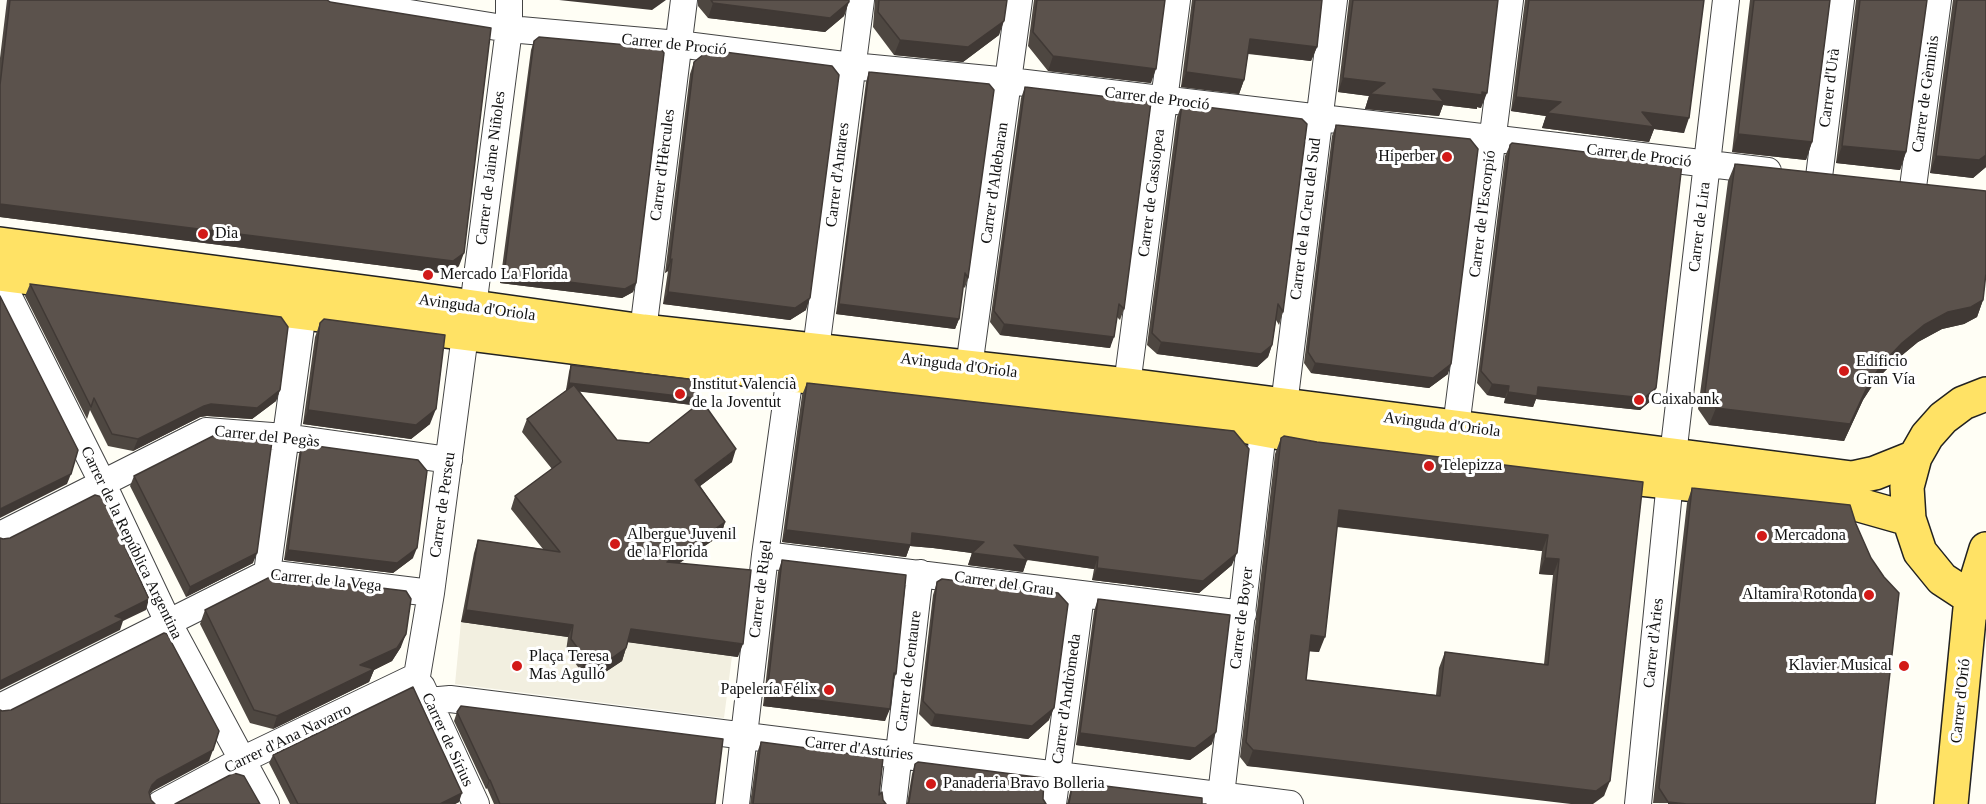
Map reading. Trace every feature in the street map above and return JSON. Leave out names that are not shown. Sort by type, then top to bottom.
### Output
[{"type":"main road","name":"Avinguda d'Oriola","points":[[0,244],[790,375],[1237,425],[1263,431],[1619,477],[1672,468],[1852,478],[1875,473],[1915,456]]},
{"type":"main road","name":"Avinguda d'Oriola","points":[[0,277],[303,312],[644,331],[1127,385],[1455,428],[1849,502],[1909,519]]},
{"type":"main road","points":[[1979,601],[1942,579],[1920,552],[1909,519],[1907,487],[1915,456],[1927,436],[1943,418],[1963,404],[1986,394]]},
{"type":"main road","name":"Carrer d'Orió","points":[[1951,804],[1986,549]]},
{"type":"street","name":"Carrer de Proció","points":[[328,0],[508,29],[678,44],[852,66],[1009,81],[1811,176]]},
{"type":"street","name":"Carrer de Jaime Niñoles","points":[[469,321],[508,29],[509,0]]},
{"type":"street","name":"Carrer d'Hèrcules","points":[[644,331],[684,0]]},
{"type":"street","name":"Carrer d'Antares","points":[[816,349],[861,0]]},
{"type":"street","name":"Carrer d'Aldebaran","points":[[969,367],[1019,0]]},
{"type":"street","name":"Carrer de Cassiopea","points":[[1127,385],[1177,0]]},
{"type":"street","name":"Carrer de la Creu del Sud","points":[[1284,405],[1334,0]]},
{"type":"street","name":"Carrer de l'Escorpió","points":[[1455,428],[1509,0]]},
{"type":"street","name":"Carrer de Lira","points":[[1672,468],[1726,0]]},
{"type":"street","name":"Carrer d'Urà","points":[[1811,176],[1841,0]]},
{"type":"street","name":"Carrer de Gèminis","points":[[1912,187],[1938,0]]},
{"type":"street","name":"Carrer de la República Argentina","points":[[0,277],[102,482],[168,622],[244,759],[266,804]]},
{"type":"street","points":[[267,573],[303,312]]},
{"type":"street","name":"Carrer de Perseu","points":[[417,676],[431,593],[469,321]]},
{"type":"street","name":"Carrer de Rigel","points":[[736,804],[765,555],[790,375]]},
{"type":"street","points":[[1263,431],[1284,405]]},
{"type":"street","name":"Carrer del Pegàs","points":[[0,535],[206,431],[285,437],[449,460]]},
{"type":"street","name":"Carrer de Boyer","points":[[1221,800],[1263,431]]},
{"type":"street","name":"Carrer d'Àries","points":[[1638,804],[1672,468]]},
{"type":"street","name":"Carrer del Grau","points":[[765,555],[1243,614]]},
{"type":"street","name":"Carrer de la Vega","points":[[0,707],[267,573],[431,593]]},
{"type":"street","name":"Carrer de Centaure","points":[[893,804],[920,573]]},
{"type":"street","name":"Carrer d'Andròmeda","points":[[1053,804],[1081,595]]},
{"type":"street","name":"Carrer de Sírius","points":[[417,676],[476,804]]},
{"type":"street","name":"Carrer d'Ana Navarro","points":[[160,804],[244,759],[417,676]]},
{"type":"street","name":"Carrer d'Astúries","points":[[428,701],[450,699],[1056,774],[1221,800],[1290,804]]},
{"type":"shaded area","name":"Plaça Teresa Mas Agulló","points":[[461,622],[568,637],[566,651],[581,671],[604,673],[626,642],[732,656],[724,718],[455,684]]},
{"type":"building","points":[[10,0],[327,0],[491,28],[464,253],[453,261],[0,204],[0,85]]},
{"type":"building","points":[[711,0],[849,0],[849,2],[830,18],[713,3]]},
{"type":"building","points":[[879,0],[1007,0],[1004,21],[968,47],[900,40],[878,12]]},
{"type":"building","points":[[1037,0],[1165,0],[1156,69],[1053,56],[1033,32]]},
{"type":"building","points":[[1195,0],[1322,0],[1317,47],[1250,39],[1244,80],[1186,72]]},
{"type":"building","points":[[1353,0],[1498,0],[1487,93],[1482,92],[1482,95],[1433,89],[1444,102],[1370,94],[1385,83],[1343,78]]},
{"type":"building","points":[[1529,0],[1704,0],[1689,118],[1642,112],[1654,127],[1547,113],[1561,102],[1516,97]]},
{"type":"building","points":[[1754,0],[1830,0],[1812,142],[1738,134]]},
{"type":"building","points":[[1860,0],[1927,0],[1906,152],[1842,146]]},
{"type":"building","points":[[1957,0],[1986,0],[1986,155],[1979,160],[1936,156]]},
{"type":"building","points":[[539,37],[660,48],[664,53],[636,283],[625,289],[504,274],[534,41]]},
{"type":"building","points":[[709,50],[832,66],[839,75],[810,298],[795,308],[668,292],[694,62]]},
{"type":"building","points":[[869,72],[989,84],[994,90],[968,278],[965,273],[959,319],[839,304]]},
{"type":"building","points":[[1025,87],[1151,102],[1124,309],[1119,304],[1114,337],[1004,324],[994,311]]},
{"type":"building","points":[[1182,104],[1302,119],[1307,124],[1283,312],[1278,304],[1272,345],[1261,354],[1161,342],[1152,333]]},
{"type":"building","points":[[1336,125],[1470,139],[1478,149],[1451,364],[1433,378],[1315,363],[1308,352]]},
{"type":"building","points":[[1512,143],[1682,164],[1656,388],[1644,398],[1538,387],[1537,396],[1508,392],[1509,386],[1492,384],[1481,371]]},
{"type":"building","points":[[1735,164],[1986,191],[1986,273],[1983,300],[1971,307],[1948,312],[1924,325],[1902,343],[1883,363],[1869,383],[1850,424],[1716,408],[1705,392]]},
{"type":"building","points":[[30,284],[281,317],[288,327],[280,390],[257,408],[211,404],[138,439],[112,434],[94,398],[91,407]]},
{"type":"building","points":[[0,296],[78,450],[71,474],[0,509]]},
{"type":"building","points":[[324,319],[445,335],[436,409],[416,425],[308,410],[320,323]]},
{"type":"building","points":[[571,365],[697,380],[695,398],[569,383]]},
{"type":"building","points":[[807,383],[1234,431],[1249,449],[1237,553],[1203,581],[1097,568],[1098,557],[1014,545],[1027,560],[972,553],[984,542],[938,536],[912,533],[911,545],[786,530]]},
{"type":"building","name":"Albergue Juvenil de la Florida","points":[[574,385],[617,440],[649,443],[702,401],[736,449],[695,480],[725,522],[667,562],[751,570],[743,644],[631,629],[626,648],[608,661],[585,658],[571,639],[573,625],[466,610],[478,540],[560,552],[515,496],[561,462],[527,419]]},
{"type":"building","points":[[213,436],[272,441],[257,553],[190,587],[134,476]]},
{"type":"building","points":[[1284,436],[1643,482],[1610,781],[1596,791],[1253,750],[1246,742],[1281,438]],"holes":[[[1339,510],[1548,535],[1545,558],[1559,559],[1548,665],[1445,652],[1440,696],[1306,680],[1311,635],[1325,637]]]},
{"type":"building","points":[[302,444],[418,460],[427,471],[417,548],[397,563],[288,550]]},
{"type":"building","points":[[1692,488],[1850,505],[1871,558],[1899,593],[1875,804],[1687,804],[1668,802],[1659,788]]},
{"type":"building","points":[[95,495],[102,497],[149,599],[115,616],[124,619],[0,681],[0,538],[10,538]]},
{"type":"building","points":[[782,560],[906,575],[896,674],[894,673],[890,709],[767,694]]},
{"type":"building","points":[[274,575],[406,591],[411,599],[406,634],[397,648],[360,665],[374,669],[277,716],[254,710],[205,610]]},
{"type":"building","points":[[942,579],[1058,593],[1068,604],[1054,708],[1032,726],[935,714],[923,701],[937,582]]},
{"type":"building","points":[[1098,599],[1230,615],[1216,732],[1195,748],[1080,733]]},
{"type":"building","points":[[164,633],[167,634],[219,731],[213,750],[157,780],[149,792],[155,804],[0,804],[0,710],[11,710]]},
{"type":"building","points":[[413,687],[462,793],[440,804],[298,804],[273,755]]},
{"type":"building","points":[[461,706],[723,739],[715,804],[500,804],[457,712]]},
{"type":"building","points":[[761,742],[883,758],[879,795],[882,792],[886,804],[753,804]]},
{"type":"building","points":[[918,762],[1044,778],[1043,799],[1046,804],[907,804],[915,764]]},
{"type":"building","points":[[234,773],[244,776],[260,804],[175,804]]},
{"type":"building","points":[[1073,782],[1202,798],[1202,804],[1067,804]]},
{"type":"place","name":"Hiperber","points":[[1447,157]]},
{"type":"place","name":"Dia","points":[[203,234]]},
{"type":"place","name":"Mercado La Florida","points":[[428,275]]},
{"type":"place","name":"Edificio Gran Vía","points":[[1844,371]]},
{"type":"place","name":"Institut Valencià de la Joventut","points":[[680,394]]},
{"type":"place","name":"Caixabank","points":[[1639,400]]},
{"type":"place","name":"Telepizza","points":[[1429,466]]},
{"type":"place","name":"Mercadona","points":[[1762,536]]},
{"type":"place","name":"Albergue Juvenil de la Florida","points":[[615,544]]},
{"type":"place","name":"Altamira Rotonda","points":[[1869,595]]},
{"type":"place","name":"Plaça Teresa Mas Agulló","points":[[517,666]]},
{"type":"place","name":"Klavier Musical","points":[[1904,666]]},
{"type":"place","name":"Papelería Félix","points":[[829,690]]},
{"type":"place","name":"Panaderia Bravo Bolleria","points":[[931,784]]}]
